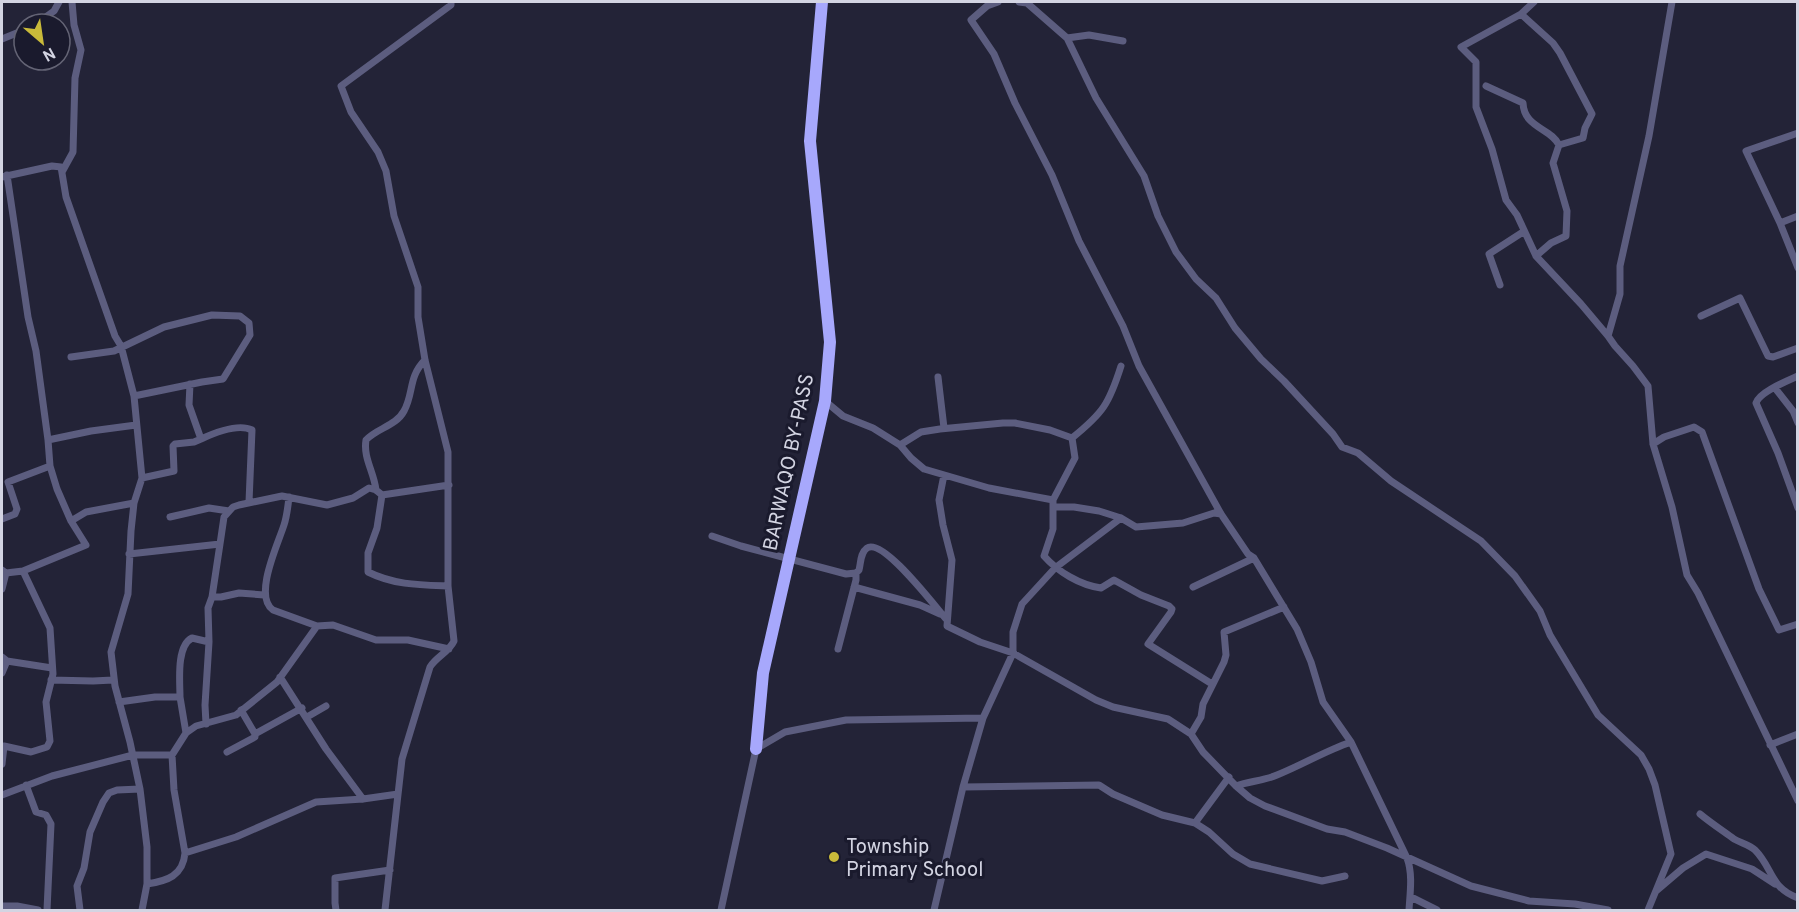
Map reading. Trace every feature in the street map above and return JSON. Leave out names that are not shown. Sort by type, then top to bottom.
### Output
[{"type":"highway","name":"BARWAQO BY-PASS","points":[[756,749],[763,673],[825,401],[830,342],[810,141],[822,2]]},
{"type":"street","points":[[62,171],[73,152],[75,78],[81,50],[74,25],[72,2]]},
{"type":"street","points":[[385,910],[402,759],[424,681],[432,663],[449,649],[454,641],[448,586],[448,452],[425,360],[418,317],[418,287],[394,216],[386,171],[378,152],[351,112],[341,86],[451,5],[451,2]]},
{"type":"street","points":[[998,2],[987,6],[971,20],[994,54],[1015,103],[1052,175],[1079,242],[1123,326],[1139,366],[1221,514],[1248,554],[1254,558],[1297,629],[1311,662],[1323,702],[1351,742],[1412,870],[1409,881],[1411,897],[1409,910]]},
{"type":"street","points":[[1019,2],[1027,3],[1067,38],[1096,98],[1144,176],[1158,216],[1176,252],[1196,279],[1216,298],[1235,328],[1261,359],[1333,434],[1342,447],[1358,453],[1391,481],[1481,541],[1515,576],[1540,611],[1550,634],[1598,715],[1641,755],[1655,785],[1671,854],[1648,910]]},
{"type":"street","points":[[1534,2],[1521,14],[1461,47],[1476,62],[1476,107],[1492,149],[1506,200],[1517,215],[1536,256],[1581,304],[1614,346],[1634,366],[1648,386],[1653,444],[1672,507],[1687,575],[1698,593],[1797,801]]},
{"type":"street","points":[[1608,336],[1620,294],[1620,266],[1649,136],[1672,2]]},
{"type":"street","points":[[1521,14],[1560,53],[1592,114],[1583,138],[1558,146]]},
{"type":"street","points":[[1067,38],[1089,35],[1123,41]]},
{"type":"street","points":[[1486,87],[1523,103],[1523,109],[1534,125],[1556,139],[1558,146],[1553,163],[1567,211],[1566,236],[1551,243],[1536,256]]},
{"type":"street","points":[[1797,133],[1746,151],[1780,223],[1797,268]]},
{"type":"street","points":[[2,589],[4,571],[23,571],[86,545],[71,521],[50,466],[36,351],[4,176],[60,166],[66,197],[115,336],[121,346],[134,396],[142,477],[134,503],[128,594],[111,652],[113,680],[140,789],[147,847],[147,884],[142,910]]},
{"type":"street","points":[[1780,223],[1797,216]]},
{"type":"street","points":[[1500,285],[1489,254],[1523,232]]},
{"type":"street","points":[[1701,316],[1740,298],[1768,356],[1773,357],[1797,348]]},
{"type":"street","points":[[71,357],[114,351],[164,327],[212,315],[240,316],[249,323],[250,335],[223,379],[134,396]]},
{"type":"street","points":[[425,360],[416,369],[404,411],[366,440],[366,453],[379,492],[377,528],[368,553],[368,572],[384,580],[405,584],[448,586]]},
{"type":"street","points":[[1072,438],[1089,425],[1108,403],[1121,366]]},
{"type":"street","points":[[1797,376],[1757,398],[1756,405],[1795,487],[1797,508]]},
{"type":"street","points":[[938,377],[944,428]]},
{"type":"street","points":[[189,384],[189,405],[201,438]]},
{"type":"street","points":[[1776,388],[1795,410],[1797,423]]},
{"type":"street","points":[[825,401],[843,416],[873,428],[900,445],[924,469],[944,475],[1054,504],[1121,518],[1136,526],[1183,523],[1214,513],[1221,514]]},
{"type":"street","points":[[900,445],[921,432],[1015,423],[1050,430],[1072,438]]},
{"type":"street","points":[[48,440],[136,425]]},
{"type":"street","points":[[142,477],[174,471],[173,446],[175,444],[194,442],[229,429],[248,427],[252,430],[249,502]]},
{"type":"street","points":[[1653,444],[1694,427],[1702,432],[1759,589],[1779,630],[1797,624]]},
{"type":"street","points":[[1072,438],[1075,458],[1054,504],[1052,538],[1044,556],[1055,568],[1092,587],[1101,588],[1114,580],[1141,595],[1169,606],[1172,609],[1171,612],[1148,644],[1212,684]]},
{"type":"street","points":[[2,519],[15,514],[17,509],[5,483],[50,466]]},
{"type":"street","points":[[944,475],[939,500],[952,560],[945,618],[947,627],[980,642],[1013,653],[1096,700],[1113,707],[1168,719],[1191,734],[1203,752],[1236,786],[1250,798],[1265,806],[1327,830],[1345,832],[1364,839],[1471,886],[1529,901],[1575,904],[1608,910]]},
{"type":"street","points":[[206,724],[209,642],[207,608],[212,597],[224,518],[233,507],[282,496],[327,505],[352,498],[369,488],[379,492],[449,485]]},
{"type":"street","points":[[289,497],[285,523],[272,557],[264,596],[267,605],[273,610],[317,626],[333,625],[376,640],[408,640],[449,649]]},
{"type":"street","points":[[71,521],[86,512],[134,503]]},
{"type":"street","points":[[170,517],[209,508],[229,511]]},
{"type":"street","points":[[934,910],[963,787],[983,718],[1013,653],[1013,632],[1022,604],[1055,568],[1121,518]]},
{"type":"street","points":[[712,536],[846,574],[860,570],[862,555],[866,549],[873,546],[880,548],[897,562],[945,618]]},
{"type":"street","points":[[129,554],[220,544]]},
{"type":"street","points":[[1193,587],[1254,558]]},
{"type":"street","points":[[2,764],[3,745],[31,752],[50,745],[46,702],[52,668],[50,628],[32,595],[23,571]]},
{"type":"street","points":[[838,649],[856,573]]},
{"type":"street","points":[[854,588],[920,605],[945,618]]},
{"type":"street","points":[[212,597],[239,593],[264,596]]},
{"type":"street","points":[[1191,734],[1201,717],[1203,704],[1224,662],[1226,655],[1224,632],[1284,607]]},
{"type":"street","points":[[147,884],[164,882],[172,878],[183,866],[185,853],[174,790],[172,755],[186,733],[196,726],[233,716],[241,710],[280,677],[317,626]]},
{"type":"street","points":[[186,733],[180,697],[180,665],[186,643],[192,638],[209,642]]},
{"type":"street","points":[[2,673],[4,659],[52,668]]},
{"type":"street","points":[[280,677],[302,708],[326,749],[363,799]]},
{"type":"street","points":[[51,680],[113,680]]},
{"type":"street","points":[[119,702],[155,697],[180,697]]},
{"type":"street","points":[[307,717],[326,706]]},
{"type":"street","points":[[227,752],[302,708]]},
{"type":"street","points":[[241,710],[255,734]]},
{"type":"street","points":[[721,910],[756,749],[785,732],[846,720],[983,718]]},
{"type":"street","points":[[1770,745],[1797,734]]},
{"type":"street","points":[[1236,786],[1277,775],[1326,751],[1351,742]]},
{"type":"street","points":[[2,795],[52,776],[133,755],[172,755]]},
{"type":"street","points":[[1195,823],[1229,777]]},
{"type":"street","points":[[963,787],[1099,784],[1113,794],[1162,815],[1195,823],[1209,832],[1233,854],[1250,864],[1322,881],[1345,876]]},
{"type":"street","points":[[26,785],[36,810],[46,815],[51,824],[47,910]]},
{"type":"street","points":[[80,910],[77,886],[84,868],[90,832],[103,802],[109,794],[117,790],[140,789]]},
{"type":"street","points":[[185,853],[247,833],[316,802],[398,794]]},
{"type":"street","points":[[1700,814],[1737,841],[1754,849],[1775,884]]},
{"type":"street","points":[[1656,891],[1683,868],[1706,854],[1752,869],[1797,898]]},
{"type":"street","points":[[336,910],[335,878],[390,870]]},
{"type":"street","points":[[1411,897],[1437,910]]},
{"type":"street","points":[[2,906],[38,910]]},
{"type":"place","name":"Township Primary School","points":[[834,857]]}]
